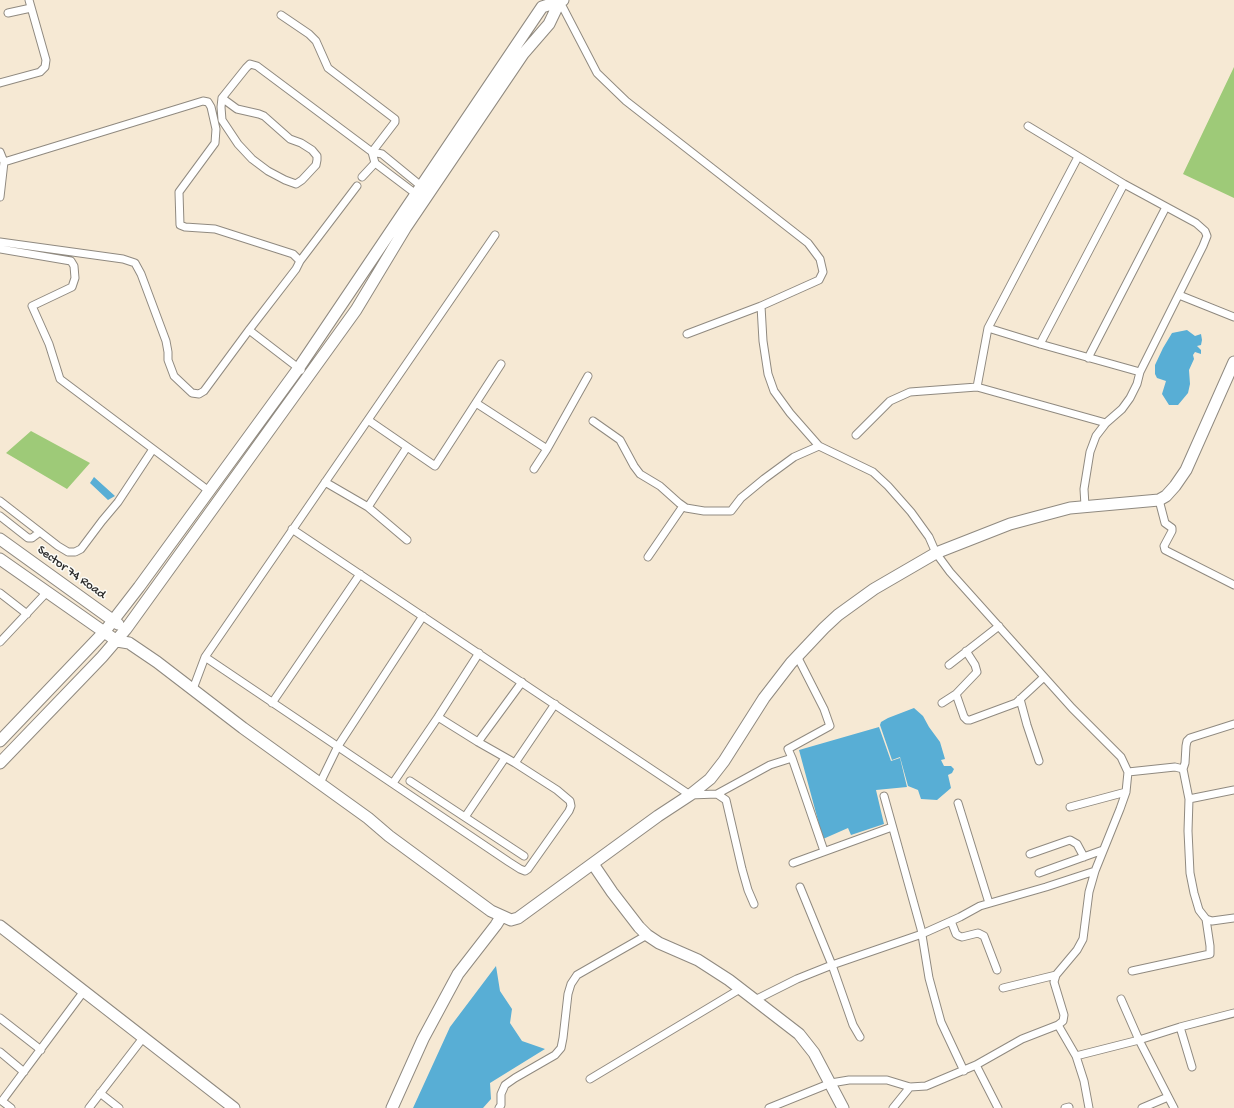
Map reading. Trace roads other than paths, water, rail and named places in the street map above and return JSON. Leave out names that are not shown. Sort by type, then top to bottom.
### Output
[{"type":"street","points":[[0,83],[40,72],[45,66],[46,60],[28,0]]},
{"type":"street","points":[[0,741],[105,630],[139,587],[298,369],[542,7],[561,0]]},
{"type":"street","points":[[561,0],[597,72],[626,101],[808,243],[820,259],[822,272],[819,280],[761,306],[687,334]]},
{"type":"street","points":[[0,763],[126,629],[356,310],[410,221],[523,54],[548,24],[561,0]]},
{"type":"street","points":[[8,13],[31,8]]},
{"type":"street","points":[[282,15],[309,34],[316,41],[328,68],[395,119],[395,122],[372,152]]},
{"type":"street","points":[[222,98],[237,109],[264,116],[290,139],[301,143],[312,150],[317,156],[316,165],[302,180],[296,184],[285,180],[268,171],[252,159],[238,144],[222,120],[222,98],[250,64],[257,66],[372,152],[382,154],[419,190]]},
{"type":"street","points":[[4,162],[203,102],[208,102],[211,107],[216,129],[215,142],[179,192],[180,225],[186,227],[215,229],[292,254],[300,261]]},
{"type":"street","points":[[1028,126],[1124,184],[1196,223],[1205,231],[1207,236],[1140,372],[1138,384],[1122,409],[1106,423],[1096,436],[1090,452],[1084,489],[1085,506]]},
{"type":"street","points":[[0,152],[4,162],[0,197]]},
{"type":"street","points":[[372,152],[375,163],[419,190]]},
{"type":"street","points":[[977,387],[988,328],[1078,157]]},
{"type":"street","points":[[362,177],[375,163]]},
{"type":"street","points":[[1040,344],[1124,184]]},
{"type":"street","points":[[0,242],[136,263],[166,341],[168,360],[174,376],[192,393],[199,394],[204,391],[357,186]]},
{"type":"street","points":[[1088,358],[1166,207]]},
{"type":"street","points":[[193,689],[205,657],[494,235]]},
{"type":"street","points":[[0,250],[71,261],[74,266],[75,278],[72,287],[32,306],[49,344],[60,379],[209,491]]},
{"type":"street","points":[[1179,295],[1234,317]]},
{"type":"street","points":[[761,306],[763,341],[768,374],[774,391],[790,413],[819,446],[873,472],[888,486],[911,512],[929,537],[936,553],[950,572],[1072,708],[1120,757],[1128,772],[1126,792],[1095,871],[1089,892],[1082,939],[1077,950],[1056,975],[1054,982],[1064,1015],[1063,1021],[1058,1025],[1022,1039],[976,1065],[926,1086],[910,1087],[887,1080],[849,1080],[831,1083],[769,1108]]},
{"type":"street","points":[[988,328],[1140,372]]},
{"type":"street","points":[[249,330],[308,376]]},
{"type":"street","points":[[0,559],[105,630],[117,640],[140,650],[476,900],[501,916],[511,920],[518,918],[658,816],[690,795],[710,779],[764,698],[797,656],[824,628],[854,603],[889,579],[936,553],[1010,524],[1070,508],[1159,500],[1175,486],[1186,470],[1234,362]]},
{"type":"street","points":[[368,420],[435,466],[501,364]]},
{"type":"street","points":[[534,469],[588,376]]},
{"type":"street","points":[[856,434],[890,401],[910,392],[977,387],[1106,423]]},
{"type":"street","points":[[476,403],[547,449]]},
{"type":"street","points":[[593,421],[620,440],[640,474],[660,486],[683,506],[694,510],[731,511],[741,498],[764,479],[794,458],[819,446]]},
{"type":"street","points":[[368,507],[406,447]]},
{"type":"street","points":[[0,501],[68,552],[75,552],[81,549],[118,502],[153,450]]},
{"type":"street","points":[[325,482],[368,507],[407,540]]},
{"type":"street","points":[[1159,500],[1165,523],[1172,528],[1172,531],[1164,546],[1164,550],[1234,585]]},
{"type":"street","points":[[648,557],[683,506]]},
{"type":"street","points":[[0,516],[28,538],[32,538],[40,532]]},
{"type":"street","points":[[292,529],[690,795],[717,794],[770,765],[792,758]]},
{"type":"street","name":"Sector 74 Road","points":[[0,539],[126,629]]},
{"type":"street","points":[[272,703],[360,574]]},
{"type":"street","points":[[0,642],[47,592]]},
{"type":"street","points":[[0,593],[26,614]]},
{"type":"street","points":[[320,783],[338,746],[423,616]]},
{"type":"street","points":[[950,665],[999,626]]},
{"type":"street","points":[[126,629],[140,650]]},
{"type":"street","points":[[942,702],[956,694],[977,672],[975,665],[966,651]]},
{"type":"street","points":[[393,783],[479,653]]},
{"type":"street","points":[[797,656],[824,709],[830,726],[788,749],[824,851]]},
{"type":"street","points":[[205,657],[459,829],[525,871],[528,869],[569,811],[571,806],[570,801],[514,763],[438,716]]},
{"type":"street","points":[[956,694],[964,717],[967,720],[970,720],[1010,706],[1044,677]]},
{"type":"street","points":[[478,742],[522,682]]},
{"type":"street","points":[[1020,699],[1039,761]]},
{"type":"street","points":[[514,763],[555,704]]},
{"type":"street","points":[[1132,971],[1210,954],[1206,919],[1199,910],[1190,873],[1188,831],[1189,798],[1183,769],[1187,741],[1190,738],[1234,724]]},
{"type":"street","points":[[459,829],[505,758]]},
{"type":"street","points":[[1128,772],[1175,767],[1183,769]]},
{"type":"street","points":[[410,781],[524,856]]},
{"type":"street","points":[[1189,798],[1234,790]]},
{"type":"street","points":[[1070,807],[1126,792]]},
{"type":"street","points":[[717,794],[726,800],[742,869],[754,904]]},
{"type":"street","points":[[884,796],[913,898],[922,934],[929,978],[941,1022],[964,1070]]},
{"type":"street","points":[[958,803],[989,903]]},
{"type":"street","points":[[793,863],[892,827]]},
{"type":"street","points":[[1030,854],[1070,840],[1077,844],[1084,857]]},
{"type":"street","points":[[1039,873],[1103,850]]},
{"type":"street","points":[[593,864],[639,927],[648,935],[659,943],[698,960],[729,980],[799,1034],[814,1053],[843,1108]]},
{"type":"street","points":[[756,1000],[797,979],[832,965],[922,934],[980,906],[1046,888],[1095,871]]},
{"type":"street","points":[[800,887],[832,965],[853,1025],[860,1037]]},
{"type":"street","points":[[392,1108],[423,1039],[458,974],[496,925],[501,916]]},
{"type":"street","points":[[1206,919],[1212,921],[1234,918]]},
{"type":"street","points":[[951,921],[956,934],[959,936],[962,937],[978,933],[984,936],[997,970]]},
{"type":"street","points":[[0,926],[231,1107]]},
{"type":"street","points":[[499,1108],[501,1094],[505,1086],[514,1078],[555,1055],[561,1048],[564,1038],[568,994],[571,984],[578,975],[648,935]]},
{"type":"street","points":[[1003,988],[1056,975]]},
{"type":"street","points":[[590,1079],[740,989]]},
{"type":"street","points":[[11,1108],[1,1100],[41,1050],[84,991]]},
{"type":"street","points":[[1122,999],[1139,1040],[1174,1108]]},
{"type":"street","points":[[1076,1056],[1234,1013]]},
{"type":"street","points":[[0,1018],[41,1050]]},
{"type":"street","points":[[1058,1025],[1076,1056],[1085,1086],[1089,1108]]},
{"type":"street","points":[[1180,1027],[1192,1067]]},
{"type":"street","points":[[89,1108],[143,1038]]},
{"type":"street","points":[[0,1052],[24,1072]]},
{"type":"street","points":[[976,1065],[998,1108]]},
{"type":"street","points":[[893,1108],[910,1087]]},
{"type":"street","points":[[100,1093],[119,1108]]},
{"type":"street","points":[[1142,1108],[1168,1097]]},
{"type":"water","points":[[1187,330],[1195,336],[1201,334],[1201,345],[1197,346],[1201,350],[1201,354],[1195,352],[1193,355],[1194,359],[1189,370],[1190,384],[1188,393],[1178,405],[1169,405],[1162,394],[1166,381],[1157,378],[1155,374],[1155,365],[1172,333]]},
{"type":"water","points":[[94,477],[115,496],[108,500],[90,483]]},
{"type":"water","points":[[914,708],[923,716],[940,742],[945,759],[941,760],[944,766],[951,766],[954,769],[952,773],[948,775],[951,788],[937,800],[921,799],[918,790],[908,786],[900,757],[892,760],[880,725],[881,722],[888,718]]},
{"type":"water","points":[[879,727],[891,761],[900,758],[907,787],[876,790],[884,824],[851,835],[848,828],[823,839],[799,750]]},
{"type":"water","points":[[496,966],[500,991],[512,1009],[510,1023],[522,1041],[545,1049],[490,1083],[491,1099],[483,1108],[413,1108],[450,1027]]}]
